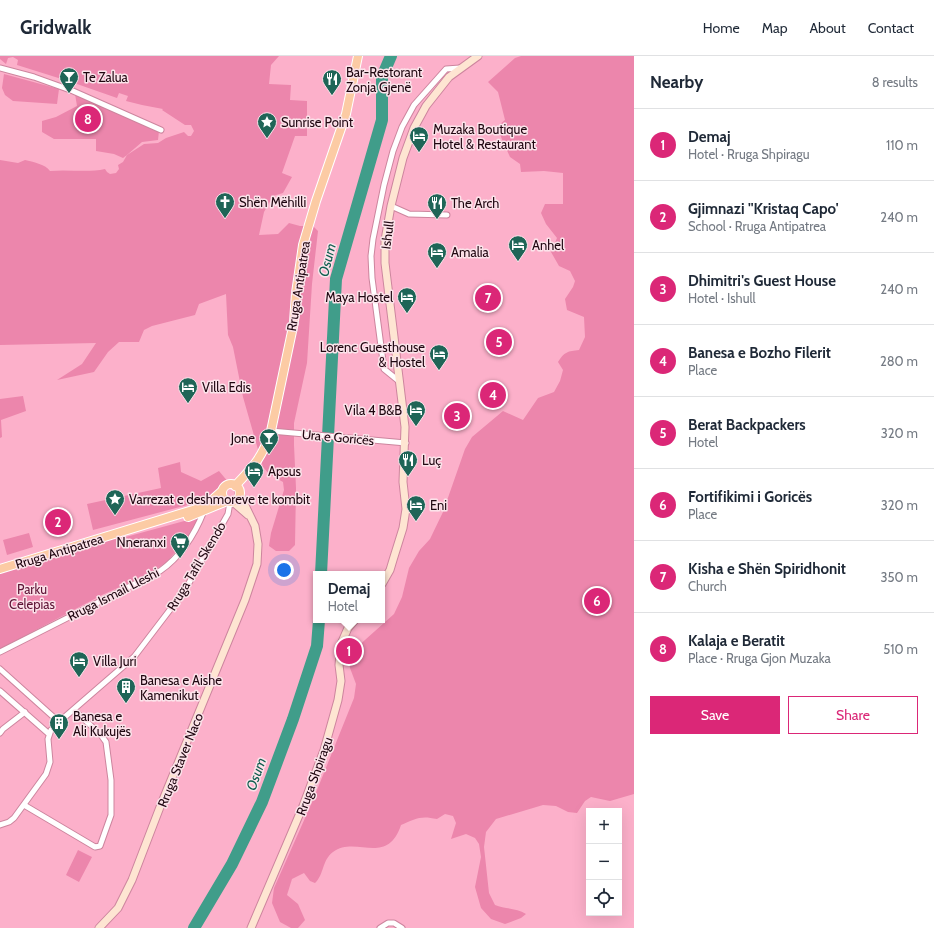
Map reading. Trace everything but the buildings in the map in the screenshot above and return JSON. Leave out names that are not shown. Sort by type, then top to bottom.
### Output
[{"type":"main road","name":"Rruga Antipatrea","points":[[118,534],[133,533],[204,511],[238,498],[237,489],[260,458],[271,431],[294,322],[296,293],[303,245],[316,201],[346,114],[358,56]]},
{"type":"main road","name":"Rruga Antipatrea","points":[[0,569],[196,509],[212,500],[226,486],[232,485],[237,489]]},
{"type":"main road","points":[[222,491],[223,496],[230,501]]},
{"type":"street","name":"Ishull","points":[[406,443],[384,250],[385,240],[403,158],[420,116],[449,77],[478,56]]},
{"type":"street","points":[[0,68],[34,77],[73,91],[161,130]]},
{"type":"street","points":[[400,382],[384,369],[372,278],[371,256],[373,239],[384,185],[393,151],[402,128],[414,105],[446,68],[461,68]]},
{"type":"street","points":[[392,206],[409,214],[447,215]]},
{"type":"street","name":"Ura e Goricës","points":[[271,431],[406,443]]},
{"type":"street","points":[[385,577],[393,560],[405,517],[406,509],[404,482],[406,443]]},
{"type":"street","name":"Rruga Staver Naco","points":[[99,928],[118,908],[132,880],[148,836],[245,600],[257,564],[258,544],[256,526],[237,489]]},
{"type":"street","points":[[230,501],[253,518]]},
{"type":"street","name":"Rruga Tafil Skendo","points":[[49,734],[59,722],[134,657],[175,605],[228,514],[230,501]]},
{"type":"street","name":"Rruga Ismail Lleshi","points":[[0,652],[160,572],[172,561],[191,537],[204,511]]},
{"type":"street","name":"Rruga Shpiragu","points":[[251,928],[303,806],[324,750],[338,700],[341,681],[339,665],[341,644],[348,628],[352,623]]},
{"type":"street","points":[[0,669],[59,722]]},
{"type":"street","points":[[0,691],[49,734],[48,744],[50,762],[49,769],[46,774],[24,805],[8,822],[0,825]]},
{"type":"street","points":[[24,805],[95,847],[100,846],[111,815],[111,780],[106,742],[101,735],[74,710]]},
{"type":"street","points":[[0,733],[25,712]]},
{"type":"street","points":[[380,928],[394,923],[402,928]]},
{"type":"green space","points":[[0,56],[279,56],[271,65],[269,84],[291,85],[290,100],[307,101],[307,136],[295,136],[282,173],[292,177],[283,193],[273,196],[264,212],[259,235],[278,234],[289,223],[300,226],[313,226],[318,231],[312,284],[307,363],[294,423],[296,488],[295,545],[289,551],[276,551],[269,546],[271,533],[284,490],[283,482],[269,474],[263,467],[243,397],[233,347],[228,335],[226,294],[199,304],[195,315],[152,326],[144,330],[139,342],[119,342],[108,352],[94,372],[57,380],[82,364],[96,343],[0,345],[0,160],[18,163],[25,160],[42,165],[50,171],[91,171],[105,169],[110,174],[116,173],[119,169],[118,165],[123,162],[127,155],[144,144],[158,143],[166,138],[184,132],[188,136],[191,136],[194,131],[191,125],[185,125],[162,110],[163,109],[126,101],[128,96],[119,93],[117,98],[77,84],[74,78],[68,81],[17,65],[18,60],[13,57],[8,58],[6,64],[0,59]]},
{"type":"green space","points":[[521,56],[634,56],[634,794],[610,801],[591,797],[585,801],[577,813],[568,812],[556,806],[543,805],[496,819],[486,832],[484,847],[489,893],[495,905],[526,914],[521,918],[505,924],[491,919],[481,908],[475,887],[481,857],[479,844],[475,838],[466,834],[451,839],[456,823],[453,816],[445,814],[437,819],[414,819],[401,825],[395,838],[388,845],[379,848],[342,848],[333,852],[329,855],[318,880],[315,883],[310,881],[304,873],[292,879],[287,895],[298,904],[305,920],[298,928],[291,928],[280,922],[272,903],[274,888],[313,800],[354,698],[356,684],[350,668],[350,656],[356,648],[394,614],[402,597],[409,568],[419,551],[430,539],[443,512],[465,449],[472,437],[503,411],[523,420],[538,398],[554,392],[560,381],[563,370],[558,362],[562,356],[567,353],[579,350],[585,337],[584,317],[567,310],[565,299],[575,281],[570,271],[559,266],[551,252],[557,238],[546,224],[541,213],[545,204],[563,204],[563,173],[544,171],[521,172],[520,164],[510,157],[501,137],[499,125],[505,120],[498,92],[488,82],[515,58]]},
{"type":"green space","points":[[4,74],[59,89],[57,104],[13,101],[5,95],[2,88]]},
{"type":"green space","points":[[75,94],[119,112],[138,123],[159,131],[158,140],[142,142],[123,158],[114,154],[96,151],[96,139],[54,139],[42,132],[42,121],[56,117],[77,106]]},
{"type":"green space","points":[[23,396],[26,411],[1,420],[2,437],[0,438],[0,399]]},
{"type":"green space","points":[[180,462],[181,472],[201,481],[219,471],[229,483],[218,491],[195,503],[93,530],[87,504],[161,488],[158,468]]},
{"type":"green space","name":"Parku Celepias","points":[[199,517],[193,530],[167,562],[149,574],[102,595],[0,649],[0,572],[115,537],[122,538]]},
{"type":"green space","points":[[29,533],[33,547],[7,555],[3,540]]},
{"type":"green space","points":[[78,850],[92,857],[79,882],[66,875]]},
{"type":"waterway","name":"Osum","points":[[321,571],[336,279],[382,120],[382,77],[391,56]]},
{"type":"waterway","name":"Osum","points":[[194,928],[232,864],[262,802],[293,719],[317,646],[319,623]]},
{"type":"place","name":"Te Zalua","points":[[69,94]]},
{"type":"place","name":"Bar-Restorant Zonja Gjenë","points":[[332,96]]},
{"type":"place","name":"Kalaja e Beratit","points":[[88,119]]},
{"type":"place","name":"Sunrise Point","points":[[267,139]]},
{"type":"place","name":"Muzaka Boutique Hotel & Restaurant","points":[[419,153]]},
{"type":"place","name":"Shën Mëhilli","points":[[225,219]]},
{"type":"place","name":"The Arch","points":[[437,220]]},
{"type":"place","name":"Anhel","points":[[518,262]]},
{"type":"place","name":"Amalia","points":[[437,269]]},
{"type":"place","name":"Kisha e Shën Spiridhonit","points":[[488,298]]},
{"type":"place","name":"Maya Hostel","points":[[407,314]]},
{"type":"place","name":"Berat Backpackers","points":[[499,342]]},
{"type":"place","name":"Lorenc Guesthouse & Hostel","points":[[439,371]]},
{"type":"place","name":"Banesa e Bozho Filerit","points":[[493,395]]},
{"type":"place","name":"Villa Edis","points":[[188,404]]},
{"type":"place","name":"Dhimitri's Guest House","points":[[457,416]]},
{"type":"place","name":"Vila 4 B&B","points":[[416,427]]},
{"type":"place","name":"Jone","points":[[269,455]]},
{"type":"place","name":"Luç","points":[[408,477]]},
{"type":"place","name":"Apsus","points":[[254,488]]},
{"type":"place","name":"Varrezat e deshmoreve te kombit","points":[[115,516]]},
{"type":"place","name":"Gjimnazi ''Kristaq Capo'","points":[[58,522]]},
{"type":"place","name":"Eni","points":[[416,522]]},
{"type":"place","name":"Nneranxi","points":[[180,559]]},
{"type":"place","name":"Fortifikimi i Goricës","points":[[597,601]]},
{"type":"place","name":"Demaj","points":[[349,651]]},
{"type":"place","name":"Villa Juri","points":[[79,678]]},
{"type":"place","name":"Banesa e Aishe Kamenikut","points":[[126,704]]},
{"type":"place","name":"Banesa e Ali Kukujës","points":[[59,740]]}]
